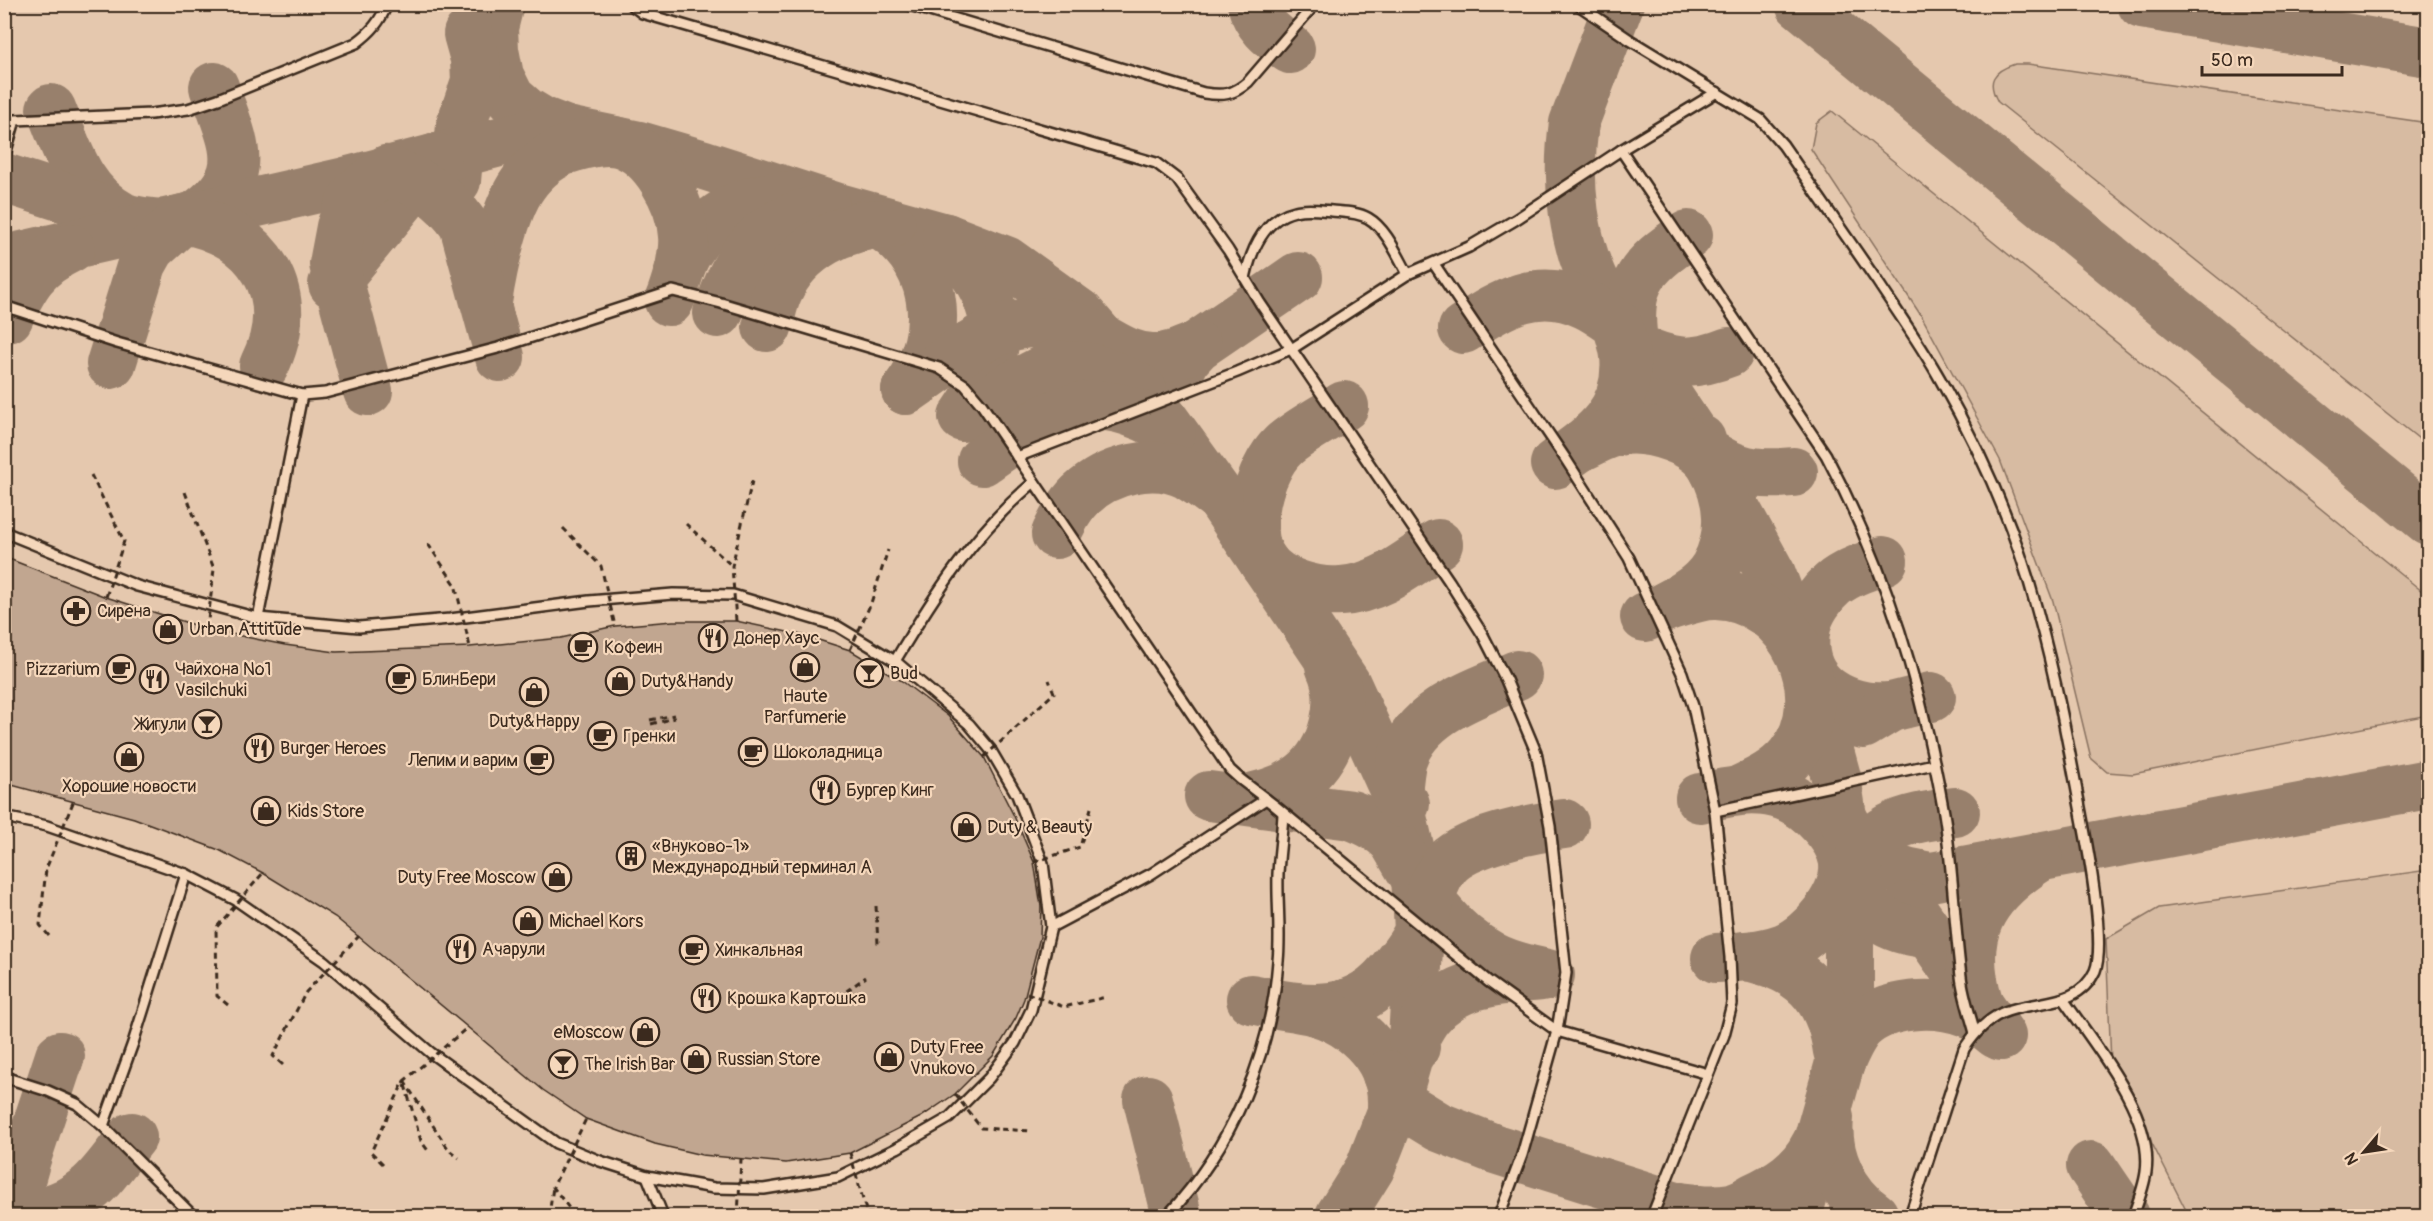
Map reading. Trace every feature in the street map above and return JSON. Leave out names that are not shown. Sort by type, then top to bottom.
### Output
[{"type":"lane","points":[[4,115],[15,120],[151,114],[188,109],[356,43],[380,20],[387,4]]},
{"type":"lane","points":[[630,4],[642,13],[1156,163],[1177,179],[1434,558],[1483,635],[1506,680],[1536,752],[1550,826],[1566,973],[1557,1031],[1522,1155],[1499,1216]]},
{"type":"lane","points":[[906,4],[1218,96],[1238,91],[1248,82],[1315,4]]},
{"type":"lane","points":[[1577,4],[1630,40],[1760,119],[1783,145],[1906,324],[1945,388],[1976,448],[2006,517],[2037,607],[2060,700],[2088,848],[2096,917],[2098,958],[2096,969],[2087,984],[2076,994],[2002,1014],[1975,1033],[1964,1049],[1910,1216]]},
{"type":"lane","points":[[1017,457],[1293,348],[1408,274],[1469,248],[1621,150],[1717,92]]},
{"type":"lane","points":[[4,158],[15,120]]},
{"type":"lane","points":[[1621,150],[1826,455],[1843,486],[1894,606],[1911,661],[1944,814],[1961,978],[1975,1033]]},
{"type":"lane","points":[[1245,278],[1250,256],[1264,232],[1288,213],[1295,210],[1314,209],[1359,214],[1368,218],[1388,240],[1408,274]]},
{"type":"lane","points":[[1434,264],[1583,485],[1629,558],[1682,673],[1693,706],[1715,811],[1730,957],[1732,1004],[1724,1035],[1652,1216]]},
{"type":"lane","points":[[4,306],[117,343],[302,395],[325,393],[498,348],[673,291],[721,303],[939,368],[965,385],[982,405],[1239,780],[1266,799],[1490,982],[1557,1031],[1708,1074]]},
{"type":"lane","points":[[258,618],[302,395]]},
{"type":"lane","points":[[895,661],[917,624],[974,542],[1006,506],[1034,482]]},
{"type":"lane","points":[[4,532],[137,586],[258,618],[359,627],[450,619],[589,601],[673,594],[733,595],[837,626],[895,661],[969,724],[990,749],[1017,795],[1043,863],[1052,927],[1031,1010],[1015,1043],[989,1078],[949,1118],[897,1148],[838,1177],[764,1189],[714,1188],[647,1176],[555,1143],[430,1053],[324,961],[237,900],[186,874],[47,826],[4,817]]},
{"type":"lane","points":[[1715,811],[1934,764]]},
{"type":"lane","points":[[1052,927],[1151,874],[1266,799]]},
{"type":"lane","points":[[1167,1216],[1197,1180],[1237,1117],[1259,1061],[1270,1023],[1278,961],[1278,872],[1283,814]]},
{"type":"lane","points":[[104,1126],[133,1043],[186,874]]},
{"type":"lane","points":[[2063,999],[2126,1092],[2141,1127],[2147,1170],[2133,1216]]},
{"type":"lane","points":[[4,1077],[48,1091],[77,1104],[104,1126],[193,1216]]},
{"type":"lane","points":[[647,1176],[663,1216]]},
{"type":"path","points":[[91,475],[124,541],[106,597]]},
{"type":"path","points":[[736,621],[732,566],[752,481]]},
{"type":"path","points":[[185,492],[214,569],[207,629]]},
{"type":"path","points":[[686,524],[732,566]]},
{"type":"path","points":[[562,528],[601,566],[615,626]]},
{"type":"path","points":[[428,544],[455,584],[470,647]]},
{"type":"path","points":[[850,650],[871,603],[888,550]]},
{"type":"path","points":[[984,757],[1054,693],[1049,680]]},
{"type":"path","points":[[650,722],[674,717]]},
{"type":"path","points":[[49,936],[40,925],[46,869],[74,800]]},
{"type":"path","points":[[1034,862],[1080,847],[1091,808]]},
{"type":"path","points":[[228,1005],[217,996],[216,927],[262,873]]},
{"type":"path","points":[[876,906],[878,944]]},
{"type":"path","points":[[283,1065],[273,1056],[306,992],[359,936]]},
{"type":"path","points":[[838,997],[866,977]]},
{"type":"path","points":[[1027,993],[1065,1007],[1106,997]]},
{"type":"path","points":[[384,1164],[371,1152],[404,1081],[468,1027]]},
{"type":"path","points":[[404,1081],[421,1141],[429,1152]]},
{"type":"path","points":[[404,1081],[449,1150],[459,1158]]},
{"type":"path","points":[[955,1094],[981,1128],[1032,1131]]},
{"type":"path","points":[[549,1216],[553,1187],[586,1119]]},
{"type":"path","points":[[850,1153],[867,1214],[910,1214]]},
{"type":"path","points":[[738,1216],[741,1159]]},
{"type":"path","points":[[553,1187],[575,1216]]},
{"type":"shaded area","points":[[5,5],[2428,5],[2428,1216],[5,1216]]},
{"type":"shaded area","points":[[2015,64],[2028,64],[2428,123],[2428,446],[1998,102],[1992,88],[1994,78],[2001,70]]},
{"type":"shaded area","points":[[1832,111],[2428,596],[2428,715],[2133,774],[2107,772],[2091,758],[2053,601],[2000,460],[1922,317],[1811,149],[1816,123]]},
{"type":"shaded area","points":[[2428,870],[2428,1216],[2189,1216],[2111,1063],[2106,939],[2159,908]]},
{"type":"building","name":"«Внуково-1» Международный терминал А","points":[[4,557],[106,597],[207,629],[285,645],[336,652],[470,647],[561,638],[615,626],[673,621],[736,621],[806,636],[850,650],[902,681],[948,716],[984,757],[1014,816],[1034,862],[1041,906],[1040,937],[1024,999],[1016,1018],[993,1056],[955,1094],[921,1117],[850,1153],[786,1163],[702,1155],[655,1144],[586,1119],[543,1090],[335,917],[263,873],[219,850],[134,818],[4,783]]},
{"type":"taxiway","points":[[499,4],[493,28],[499,76],[510,98],[541,121],[567,131],[639,146],[704,165],[835,207],[946,238],[1006,261],[1080,314],[1125,366],[1220,497],[1346,684],[1397,796],[1416,876],[1419,930],[1413,1040],[1392,1112],[1370,1168],[1340,1216]]},
{"type":"taxiway","points":[[1252,4],[1262,24],[1290,49]]},
{"type":"taxiway","points":[[1619,4],[1574,123],[1571,190],[1583,255],[1601,296],[1704,451],[1771,574],[1806,667],[1836,777],[1842,817],[1844,863],[1849,879],[1849,991],[1840,1063],[1797,1216]]},
{"type":"taxiway","points":[[1800,4],[2428,520]]},
{"type":"taxiway","points":[[2142,4],[2428,52]]},
{"type":"taxiway","points":[[456,181],[461,125],[476,81],[475,59],[468,34]]},
{"type":"taxiway","points":[[197,215],[215,200],[227,185],[233,171],[232,141],[214,87]]},
{"type":"taxiway","points":[[51,109],[77,170],[96,197],[123,217],[160,224]]},
{"type":"taxiway","points":[[4,260],[345,182],[538,132],[567,131]]},
{"type":"taxiway","points":[[487,302],[505,224],[516,195],[523,184],[539,166],[552,157],[590,143],[619,142],[632,147],[654,167],[671,194],[681,222],[683,244],[680,268]]},
{"type":"taxiway","points":[[333,284],[436,158]]},
{"type":"taxiway","points":[[368,391],[334,264],[341,227],[352,200],[360,190],[387,170],[439,197],[464,225],[500,357]]},
{"type":"taxiway","points":[[4,178],[112,213]]},
{"type":"taxiway","points":[[669,301],[684,259],[696,239],[707,227],[734,208],[749,202],[764,198],[797,197]]},
{"type":"taxiway","points":[[718,313],[734,273],[755,243],[784,221],[826,209]]},
{"type":"taxiway","points":[[111,364],[142,264],[151,248],[183,219],[210,226],[233,237],[252,252],[266,270],[274,291],[277,314],[274,340],[264,366]]},
{"type":"taxiway","points":[[872,220],[894,235],[911,253],[923,274],[930,296],[932,320],[929,344],[920,368],[906,390]]},
{"type":"taxiway","points":[[767,327],[776,295],[786,276],[810,251],[840,233],[857,228],[891,224]]},
{"type":"taxiway","points":[[1688,235],[1657,258],[1638,281],[1631,309],[1634,347],[1659,357],[1682,362],[1704,360],[1729,352]]},
{"type":"taxiway","points":[[946,238],[980,282],[990,303],[994,324],[994,346],[989,368],[963,417]]},
{"type":"taxiway","points":[[8,318],[25,285],[39,269],[47,261],[70,248]]},
{"type":"taxiway","points":[[1179,372],[1186,358],[1197,346],[1298,277]]},
{"type":"taxiway","points":[[1463,329],[1507,304],[1536,295],[1568,297],[1589,306],[1617,324],[1624,352],[1625,375],[1616,407],[1596,432],[1555,464]]},
{"type":"taxiway","points":[[906,390],[986,336],[999,330],[1024,324],[1047,323],[1069,326],[1091,334],[1126,352],[1146,358],[1170,356],[1197,346]]},
{"type":"taxiway","points":[[966,416],[1009,388],[1053,365],[1091,368],[1117,377],[1142,390]]},
{"type":"taxiway","points":[[982,461],[1029,429],[1072,409],[1093,406],[1116,408],[1142,416],[1171,431]]},
{"type":"taxiway","points":[[1344,406],[1289,441],[1274,456],[1267,469],[1256,501],[1254,517],[1254,534],[1263,561],[1269,569],[1287,581],[1309,588],[1341,591],[1368,586],[1380,581],[1438,544]]},
{"type":"taxiway","points":[[1580,447],[1617,431],[1634,430],[1659,433],[1684,442],[1705,457],[1712,466],[1723,490],[1727,529],[1721,555],[1715,567],[1709,576],[1693,590],[1645,617]]},
{"type":"taxiway","points":[[1701,440],[1704,451],[1736,468],[1756,473],[1793,472]]},
{"type":"taxiway","points":[[1056,534],[1081,495],[1104,479],[1132,469],[1161,467],[1175,470],[1188,475],[1218,496]]},
{"type":"taxiway","points":[[1883,561],[1850,573],[1829,588],[1810,615],[1804,642],[1809,669],[1825,688],[1848,702],[1863,706],[1891,707]]},
{"type":"taxiway","points":[[1667,606],[1710,595],[1743,600],[1767,613],[1786,631],[1800,654],[1808,679],[1810,706],[1804,732],[1791,756],[1780,767],[1742,789]]},
{"type":"taxiway","points":[[1243,800],[1274,791],[1296,781],[1313,766],[1322,754],[1329,740],[1337,710],[1335,680],[1330,666]]},
{"type":"taxiway","points":[[1405,804],[1397,796],[1401,763],[1410,742],[1421,728],[1450,706],[1517,675]]},
{"type":"taxiway","points":[[1863,724],[1891,707],[1931,697]]},
{"type":"taxiway","points":[[1842,817],[1859,843],[1878,860],[1901,871],[1931,877],[2428,784]]},
{"type":"taxiway","points":[[1700,798],[1753,790],[1785,796],[1804,806],[1822,823],[1836,842],[1844,862],[1844,874],[1834,900],[1826,913],[1806,934],[1776,951],[1750,956],[1716,958]]},
{"type":"taxiway","points":[[1209,796],[1351,815],[1368,822],[1393,840],[1423,891],[1446,921],[1460,934],[1499,960],[1550,975]]},
{"type":"taxiway","points":[[1928,933],[1901,928],[1880,918],[1856,892],[1849,879],[1868,846],[1890,828],[1918,818],[1955,812]]},
{"type":"taxiway","points":[[1251,999],[1313,1008],[1349,1003],[1366,994],[1382,981],[1413,942],[1420,929],[1436,880],[1454,857],[1467,849],[1500,837],[1564,824]]},
{"type":"taxiway","points":[[1978,1002],[1972,978],[1971,956],[1973,936],[1979,918],[2002,886],[2038,858]]},
{"type":"taxiway","points":[[1910,906],[2001,1036]]},
{"type":"taxiway","points":[[1746,956],[1782,967],[1810,986],[1828,1014],[1838,1051]]},
{"type":"taxiway","points":[[1415,1047],[1413,1040],[1426,1019],[1439,1004],[1451,996],[1480,984],[1541,976]]},
{"type":"taxiway","points":[[1840,1063],[1860,1027],[1883,1012],[1897,1008],[1926,1005],[1954,1008],[1971,1014],[1997,1034]]},
{"type":"taxiway","points":[[1301,1008],[1336,1019],[1365,1040],[1377,1054],[1385,1070],[1391,1087],[1392,1106]]},
{"type":"taxiway","points":[[10,1216],[60,1056]]},
{"type":"taxiway","points":[[1387,1075],[1408,1108],[1439,1127],[1495,1149],[1708,1216]]},
{"type":"taxiway","points":[[1148,1100],[1177,1216]]},
{"type":"taxiway","points":[[1829,1118],[1830,1146],[1838,1173],[1853,1197],[1874,1216]]},
{"type":"taxiway","points":[[4,1211],[37,1212],[69,1202],[99,1179],[132,1137]]},
{"type":"taxiway","points":[[1677,1207],[1718,1209],[1740,1205],[1797,1171],[1815,1146]]},
{"type":"taxiway","points":[[2091,1166],[2125,1216]]},
{"type":"place","name":"Сирена","points":[[76,611]]},
{"type":"place","name":"Urban Attitude","points":[[168,629]]},
{"type":"place","name":"Донер Хаус","points":[[713,638]]},
{"type":"place","name":"Кофеин","points":[[583,647]]},
{"type":"place","name":"Haute Parfumerie","points":[[805,667]]},
{"type":"place","name":"Pizzarium","points":[[121,669]]},
{"type":"place","name":"Bud","points":[[869,673]]},
{"type":"place","name":"Чайхона №1 Vasilchuki","points":[[154,679]]},
{"type":"place","name":"БлинБери","points":[[401,679]]},
{"type":"place","name":"Duty&Handy","points":[[620,681]]},
{"type":"place","name":"Duty&Happy","points":[[534,692]]},
{"type":"place","name":"Жигули","points":[[207,724]]},
{"type":"place","name":"Гренки","points":[[602,736]]},
{"type":"place","name":"Burger Heroes","points":[[259,748]]},
{"type":"place","name":"Шоколадница","points":[[753,752]]},
{"type":"place","name":"Хорошие новости","points":[[129,757]]},
{"type":"place","name":"Лепим и варим","points":[[539,760]]},
{"type":"place","name":"Бургер Кинг","points":[[825,790]]},
{"type":"place","name":"Kids Store","points":[[266,811]]},
{"type":"place","name":"Duty & Beauty","points":[[966,827]]},
{"type":"place","name":"«Внуково-1» Международный терминал А","points":[[631,856]]},
{"type":"place","name":"Duty Free Moscow","points":[[557,877]]},
{"type":"place","name":"Michael Kors","points":[[528,921]]},
{"type":"place","name":"Ачарули","points":[[461,949]]},
{"type":"place","name":"Хинкальная","points":[[694,950]]},
{"type":"place","name":"Крошка Картошка","points":[[706,998]]},
{"type":"place","name":"eMoscow","points":[[645,1032]]},
{"type":"place","name":"Duty Free Vnukovo","points":[[889,1057]]},
{"type":"place","name":"Russian Store","points":[[696,1059]]},
{"type":"place","name":"The Irish Bar","points":[[563,1064]]}]
